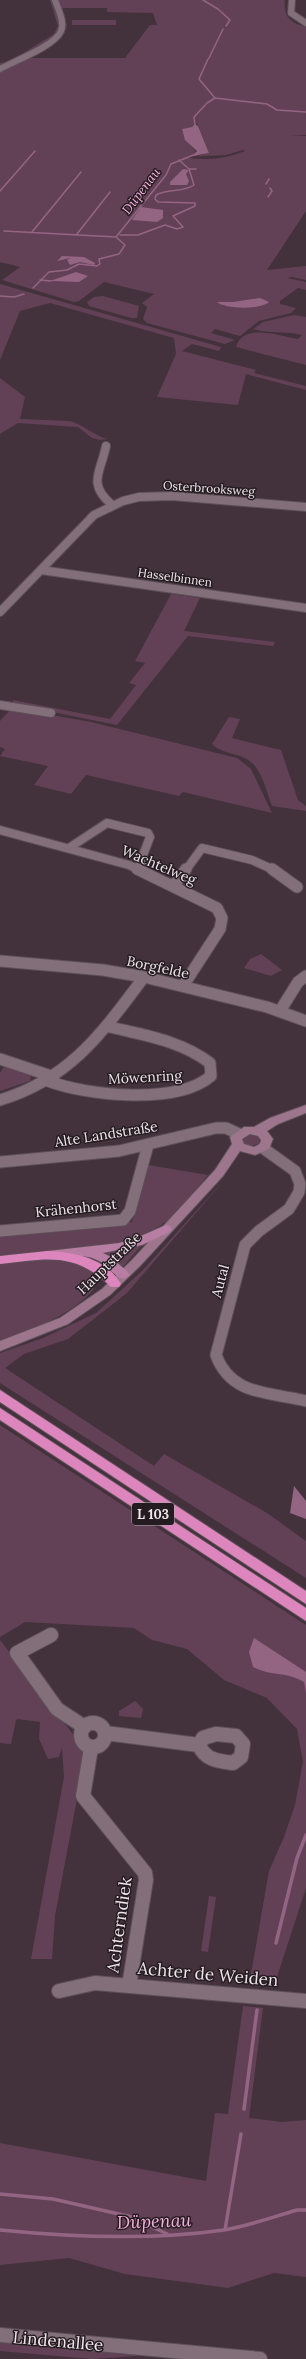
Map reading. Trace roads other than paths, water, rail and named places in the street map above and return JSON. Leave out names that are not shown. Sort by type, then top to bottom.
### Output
[{"type":"highway","points":[[0,1260],[48,1255],[66,1256],[86,1260],[119,1279]]},
{"type":"highway","name":"L 103","points":[[0,1395],[306,1598]]},
{"type":"highway","name":"L 103","points":[[0,1413],[306,1615]]},
{"type":"main road","points":[[261,1133],[289,1116],[306,1109]]},
{"type":"main road","points":[[248,1130],[261,1133],[267,1142],[262,1148],[241,1143],[248,1130]]},
{"type":"main road","name":"Hauptstraße","points":[[2,1346],[64,1321],[93,1303],[119,1279],[219,1173],[241,1143]]},
{"type":"main road","points":[[48,1255],[128,1245],[166,1229]]},
{"type":"main road","points":[[84,1251],[102,1257],[119,1279]]},
{"type":"street","points":[[0,70],[51,41],[60,33],[62,26],[55,0]]},
{"type":"street","points":[[292,0],[291,13],[306,23]]},
{"type":"street","points":[[106,446],[98,469],[97,488],[102,498],[111,504]]},
{"type":"street","name":"Osterbrooksweg","points":[[0,612],[94,515],[111,504],[137,497],[169,496],[306,508]]},
{"type":"street","name":"Hasselbinnen","points":[[41,570],[306,608]]},
{"type":"street","points":[[0,704],[51,713]]},
{"type":"street","points":[[68,848],[107,823],[148,834],[150,838],[138,868]]},
{"type":"street","name":"Wachtelweg","points":[[0,830],[138,868],[218,908],[222,918],[220,929],[183,986]]},
{"type":"street","points":[[174,885],[202,848],[234,855],[268,867],[291,880],[297,887]]},
{"type":"street","name":"Borgfelde","points":[[0,961],[103,970],[144,978],[183,986],[280,1011],[306,1021]]},
{"type":"street","points":[[280,1011],[298,982],[306,976]]},
{"type":"street","points":[[0,1100],[51,1079],[76,1058],[106,1026],[144,978]]},
{"type":"street","name":"Möwenring","points":[[51,1079],[63,1087],[90,1092],[137,1094],[190,1088],[204,1084],[211,1076],[210,1062],[198,1054],[174,1044],[106,1026]]},
{"type":"street","points":[[0,1059],[51,1079]]},
{"type":"street","name":"Alte Landstraße","points":[[0,1162],[92,1155],[148,1145],[216,1128],[226,1128],[241,1143]]},
{"type":"street","name":"Krähenhorst","points":[[0,1231],[123,1220],[130,1211],[148,1145]]},
{"type":"street","name":"Autal","points":[[262,1148],[291,1167],[300,1178],[300,1187],[296,1202],[291,1209],[256,1232],[245,1245],[216,1355],[222,1372],[236,1384],[248,1389],[306,1401]]},
{"type":"street","points":[[51,1634],[16,1653],[57,1709],[83,1726]]},
{"type":"street","points":[[89,1723],[98,1724],[103,1727],[104,1733],[102,1742],[98,1746],[91,1748],[86,1744],[81,1735],[83,1726],[89,1723]]},
{"type":"street","points":[[104,1733],[199,1744]]},
{"type":"street","name":"Achterndiek","points":[[91,1748],[83,1796],[145,1873],[129,1986]]},
{"type":"street","name":"Achter de Weiden","points":[[59,1991],[95,1983],[306,2001]]},
{"type":"street","name":"Lindenallee","points":[[0,2335],[260,2359]]},
{"type":"waterway","name":"Düpenau","points":[[203,0],[218,9],[230,20],[226,26]]},
{"type":"waterway","name":"Düpenau","points":[[209,58],[223,29]]},
{"type":"waterway","name":"Düpenau","points":[[208,59],[199,79],[215,98]]},
{"type":"waterway","name":"Düpenau","points":[[195,126],[194,117],[207,103],[215,98]]},
{"type":"waterway","points":[[215,98],[267,104],[277,110],[306,112]]},
{"type":"waterway","points":[[0,191],[35,151]]},
{"type":"waterway","name":"Düpenau","points":[[180,161],[196,154]]},
{"type":"waterway","name":"Düpenau","points":[[116,237],[166,175],[171,164],[180,161]]},
{"type":"waterway","name":"Düpenau","points":[[180,161],[189,169]]},
{"type":"waterway","name":"Düpenau","points":[[120,235],[138,235],[165,225],[177,229],[183,227],[173,216],[195,206],[195,203],[158,202],[155,199],[156,195],[161,193],[185,189],[194,185],[189,169]]},
{"type":"waterway","name":"Düpenau","points":[[189,169],[196,169]]},
{"type":"waterway","points":[[32,232],[81,172]]},
{"type":"waterway","points":[[266,184],[269,179]]},
{"type":"waterway","points":[[268,197],[272,191],[270,188]]},
{"type":"waterway","points":[[77,234],[110,192]]},
{"type":"waterway","points":[[4,231],[116,237]]},
{"type":"waterway","name":"Düpenau","points":[[41,280],[49,272],[67,270],[79,264],[97,266],[100,264],[99,259],[119,254],[125,245],[116,237]]},
{"type":"waterway","name":"Düpenau","points":[[33,288],[41,280]]},
{"type":"waterway","name":"Düpenau","points":[[41,280],[51,281]]},
{"type":"waterway","name":"Düpenau","points":[[0,296],[14,297],[24,294]]},
{"type":"waterway","points":[[276,1943],[297,1858],[306,1835]]},
{"type":"waterway","points":[[244,2109],[257,2010]]},
{"type":"waterway","points":[[225,2230],[241,2134]]},
{"type":"waterway","points":[[0,2194],[53,2199],[132,2217],[167,2234]]},
{"type":"waterway","name":"Düpenau","points":[[225,2230],[251,2224],[297,2210],[306,2210]]},
{"type":"waterway","name":"Düpenau","points":[[0,2230],[83,2236],[141,2236],[225,2230]]}]
